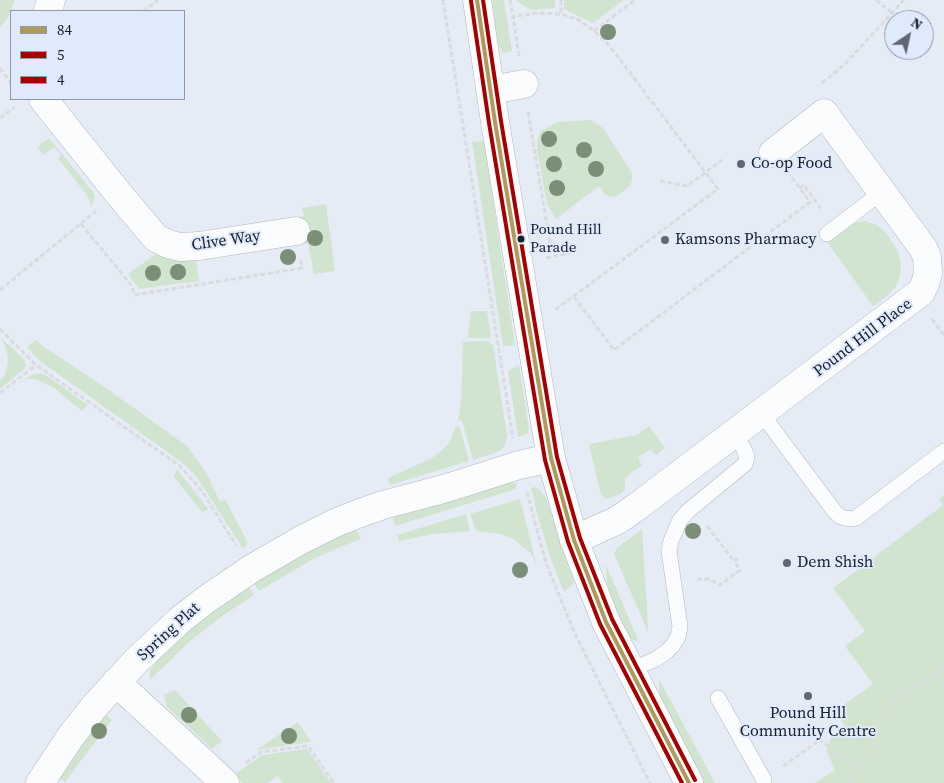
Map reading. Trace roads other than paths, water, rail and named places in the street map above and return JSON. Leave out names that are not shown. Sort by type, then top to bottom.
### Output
[{"type":"street","points":[[477,0],[551,458],[574,540],[606,622],[689,783]]},
{"type":"street","points":[[491,90],[524,84]]},
{"type":"street","name":"Clive Way","points":[[31,102],[118,193],[149,232],[168,244],[180,247],[199,246],[296,230]]},
{"type":"street","name":"Pound Hill Place","points":[[574,540],[618,520],[921,292],[928,272],[927,257],[923,248],[824,113],[773,153]]},
{"type":"street","name":"Spring Plat","points":[[40,783],[71,736],[116,682],[181,619],[251,569],[335,523],[383,505],[447,488],[519,465],[551,458]]},
{"type":"street","points":[[116,682],[224,782]]},
{"type":"lane","points":[[831,231],[882,192]]},
{"type":"lane","points":[[762,413],[835,512],[841,517],[849,519],[856,518],[944,451]]},
{"type":"lane","points":[[630,670],[656,659],[673,645],[678,637],[680,627],[669,551],[670,541],[680,520],[688,510],[745,464],[747,457],[744,449],[733,434]]},
{"type":"lane","points":[[718,698],[764,781]]},
{"type":"place","name":"Co-op Food","points":[[741,164]]},
{"type":"place","name":"Pound Hill Parade","points":[[521,239]]},
{"type":"place","name":"Kamsons Pharmacy","points":[[665,240]]},
{"type":"place","name":"Dem Shish","points":[[787,563]]},
{"type":"place","name":"Pound Hill Community Centre","points":[[808,696]]}]
